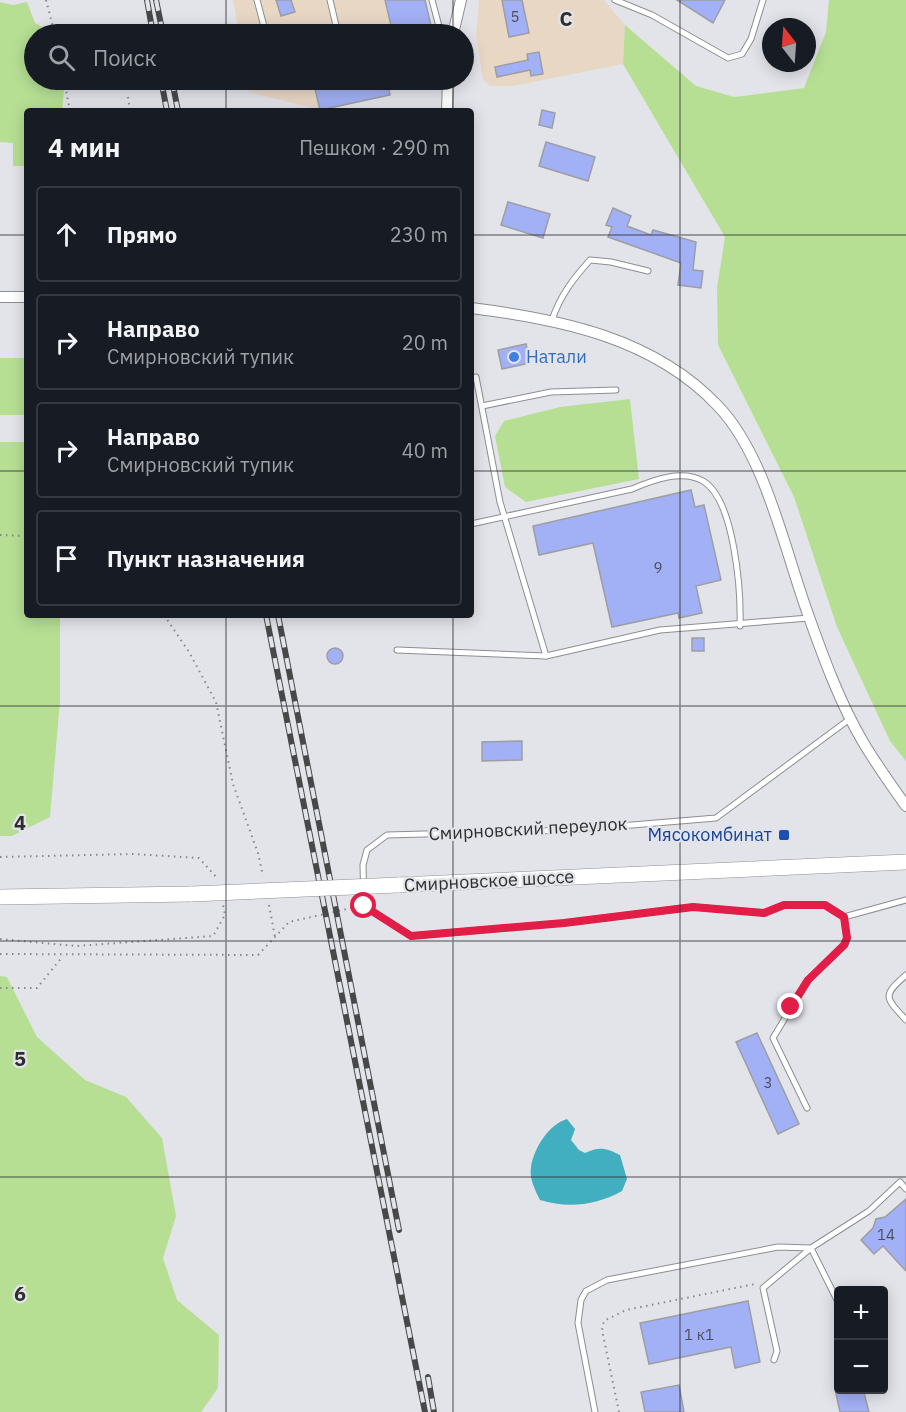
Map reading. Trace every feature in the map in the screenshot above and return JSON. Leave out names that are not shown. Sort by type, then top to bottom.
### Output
[{"type":"main road","name":"Смирновское шоссе","points":[[0,897],[192,894],[906,862]]},
{"type":"street","points":[[455,24],[460,0]]},
{"type":"street","points":[[447,108],[448,90]]},
{"type":"street","points":[[0,297],[24,297]]},
{"type":"street","points":[[474,308],[552,320],[590,330],[640,350],[698,387],[719,407],[748,450],[765,489],[809,618],[851,718],[862,741],[906,806]]},
{"type":"lane","points":[[257,0],[263,24]]},
{"type":"lane","points":[[330,0],[336,24]]},
{"type":"lane","points":[[432,0],[438,24]]},
{"type":"lane","points":[[615,0],[652,15],[728,58],[742,54],[751,39],[763,0]]},
{"type":"lane","points":[[552,320],[557,302],[570,283],[591,260],[611,262],[648,272]]},
{"type":"lane","points":[[476,377],[505,517],[546,656]]},
{"type":"lane","points":[[482,406],[550,392],[616,390]]},
{"type":"lane","points":[[474,523],[632,489],[654,480],[681,476],[704,482],[717,497],[730,529],[739,571],[740,626]]},
{"type":"lane","points":[[397,650],[546,656],[660,630],[740,626],[809,618]]},
{"type":"lane","name":"Смирновский переулок","points":[[364,906],[363,865],[367,850],[387,835],[572,830],[716,818],[851,718]]},
{"type":"lane","points":[[364,906],[411,936],[564,923],[693,907],[764,913],[784,905],[825,905],[844,917],[906,900]]},
{"type":"lane","points":[[807,1108],[773,1038],[808,980],[844,945],[847,938],[844,917]]},
{"type":"lane","points":[[906,975],[889,990],[887,995],[889,1001],[906,1020]]},
{"type":"lane","points":[[774,1360],[777,1351],[763,1288],[811,1248],[868,1211],[903,1181],[906,1189]]},
{"type":"lane","points":[[595,1412],[578,1323],[581,1300],[586,1291],[607,1280],[766,1249],[797,1246],[811,1248],[820,1260],[834,1293]]},
{"type":"path","points":[[46,0],[52,24]]},
{"type":"path","points":[[66,90],[69,108]]},
{"type":"path","points":[[128,97],[130,108]]},
{"type":"path","points":[[0,535],[24,536]]},
{"type":"path","points":[[166,618],[189,652],[216,702],[233,784],[258,853],[265,884]]},
{"type":"path","points":[[267,895],[275,937]]},
{"type":"path","points":[[0,954],[258,955],[289,921],[364,906]]},
{"type":"path","points":[[0,988],[37,988],[63,955]]},
{"type":"path","points":[[619,1412],[602,1330],[604,1321],[626,1310],[755,1284],[763,1288]]},
{"type":"shaded area","points":[[233,0],[425,0],[431,24],[237,24]]},
{"type":"shaded area","points":[[479,0],[604,0],[625,25],[623,64],[513,86],[490,86],[483,80],[476,35]]},
{"type":"shaded area","points":[[249,90],[369,90],[370,99],[329,108],[312,108],[249,92]]},
{"type":"green space","points":[[829,0],[906,0],[906,761],[890,741],[837,627],[794,497],[718,345],[717,288],[725,237],[623,64],[625,25],[696,86],[734,97],[804,88],[810,72],[816,72],[816,57],[826,32]]},
{"type":"green space","points":[[0,2],[13,5],[27,2],[37,24],[24,24],[24,90],[64,90],[62,108],[24,108],[24,166],[13,166],[13,143],[0,142]]},
{"type":"green space","points":[[0,358],[24,358],[24,415],[0,415]]},
{"type":"green space","points":[[630,399],[639,479],[526,502],[505,487],[495,436],[504,421],[560,407]]},
{"type":"green space","points":[[0,442],[24,442],[24,618],[60,618],[60,701],[50,817],[12,836],[0,836]]},
{"type":"green space","points":[[0,976],[7,977],[37,1037],[85,1080],[126,1097],[162,1138],[176,1216],[163,1258],[177,1300],[219,1335],[218,1388],[201,1412],[0,1412]]},
{"type":"water","points":[[567,1119],[575,1129],[571,1140],[579,1150],[585,1153],[603,1149],[620,1155],[627,1179],[622,1191],[603,1200],[582,1204],[561,1204],[540,1200],[531,1175],[533,1160],[548,1131]]},
{"type":"building","points":[[276,0],[291,0],[295,12],[281,16]]},
{"type":"building","points":[[385,0],[425,0],[431,24],[391,24]]},
{"type":"building","points":[[502,0],[522,0],[529,33],[509,37]]},
{"type":"building","points":[[677,0],[725,0],[713,23]]},
{"type":"building","points":[[539,52],[543,74],[531,76],[530,70],[497,77],[495,67],[528,60],[527,54]]},
{"type":"building","points":[[315,90],[389,90],[390,95],[320,108]]},
{"type":"building","points":[[542,110],[555,113],[552,128],[539,125]]},
{"type":"building","points":[[546,142],[595,157],[588,181],[539,166]]},
{"type":"building","points":[[508,202],[550,214],[543,238],[501,225]]},
{"type":"building","points":[[613,208],[631,216],[627,226],[651,235],[653,230],[696,242],[693,270],[703,271],[701,288],[678,285],[681,263],[608,237],[612,227],[606,225]]},
{"type":"building","name":"Натали","points":[[526,344],[530,363],[502,369],[498,350]]},
{"type":"building","points":[[691,490],[695,507],[704,505],[721,580],[696,586],[702,613],[679,618],[678,613],[612,627],[593,543],[539,555],[533,526]]},
{"type":"building","points":[[692,638],[704,638],[704,651],[692,651]]},
{"type":"building","points":[[335,648],[341,650],[343,656],[341,662],[335,664],[329,662],[327,656],[329,650]]},
{"type":"building","points":[[522,741],[522,760],[482,761],[482,742]]},
{"type":"building","points":[[757,1033],[799,1124],[778,1134],[736,1042]]},
{"type":"building","points":[[906,1199],[906,1271],[883,1246],[874,1254],[861,1240],[873,1228],[876,1219],[885,1217]]},
{"type":"building","points":[[748,1301],[760,1362],[735,1368],[731,1347],[649,1364],[640,1323]]},
{"type":"building","points":[[679,1385],[684,1412],[645,1412],[641,1392]]},
{"type":"building","points":[[836,1394],[864,1394],[869,1412],[840,1412]]},
{"type":"railway","points":[[147,0],[151,24]]},
{"type":"railway","points":[[156,0],[161,24]]},
{"type":"railway","points":[[163,90],[166,108]]},
{"type":"railway","points":[[174,90],[177,108]]},
{"type":"railway","points":[[267,618],[425,1412]]},
{"type":"railway","points":[[279,618],[399,1230]]},
{"type":"railway","points":[[428,1377],[434,1412]]},
{"type":"place","name":"Натали","points":[[514,357]]},
{"type":"place","name":"Мясокомбинат","points":[[784,835]]},
{"type":"route","points":[[364,906],[411,936],[564,923],[693,907],[764,913],[784,905],[825,905],[844,917],[847,938],[844,945],[808,980],[791,1007]]}]
